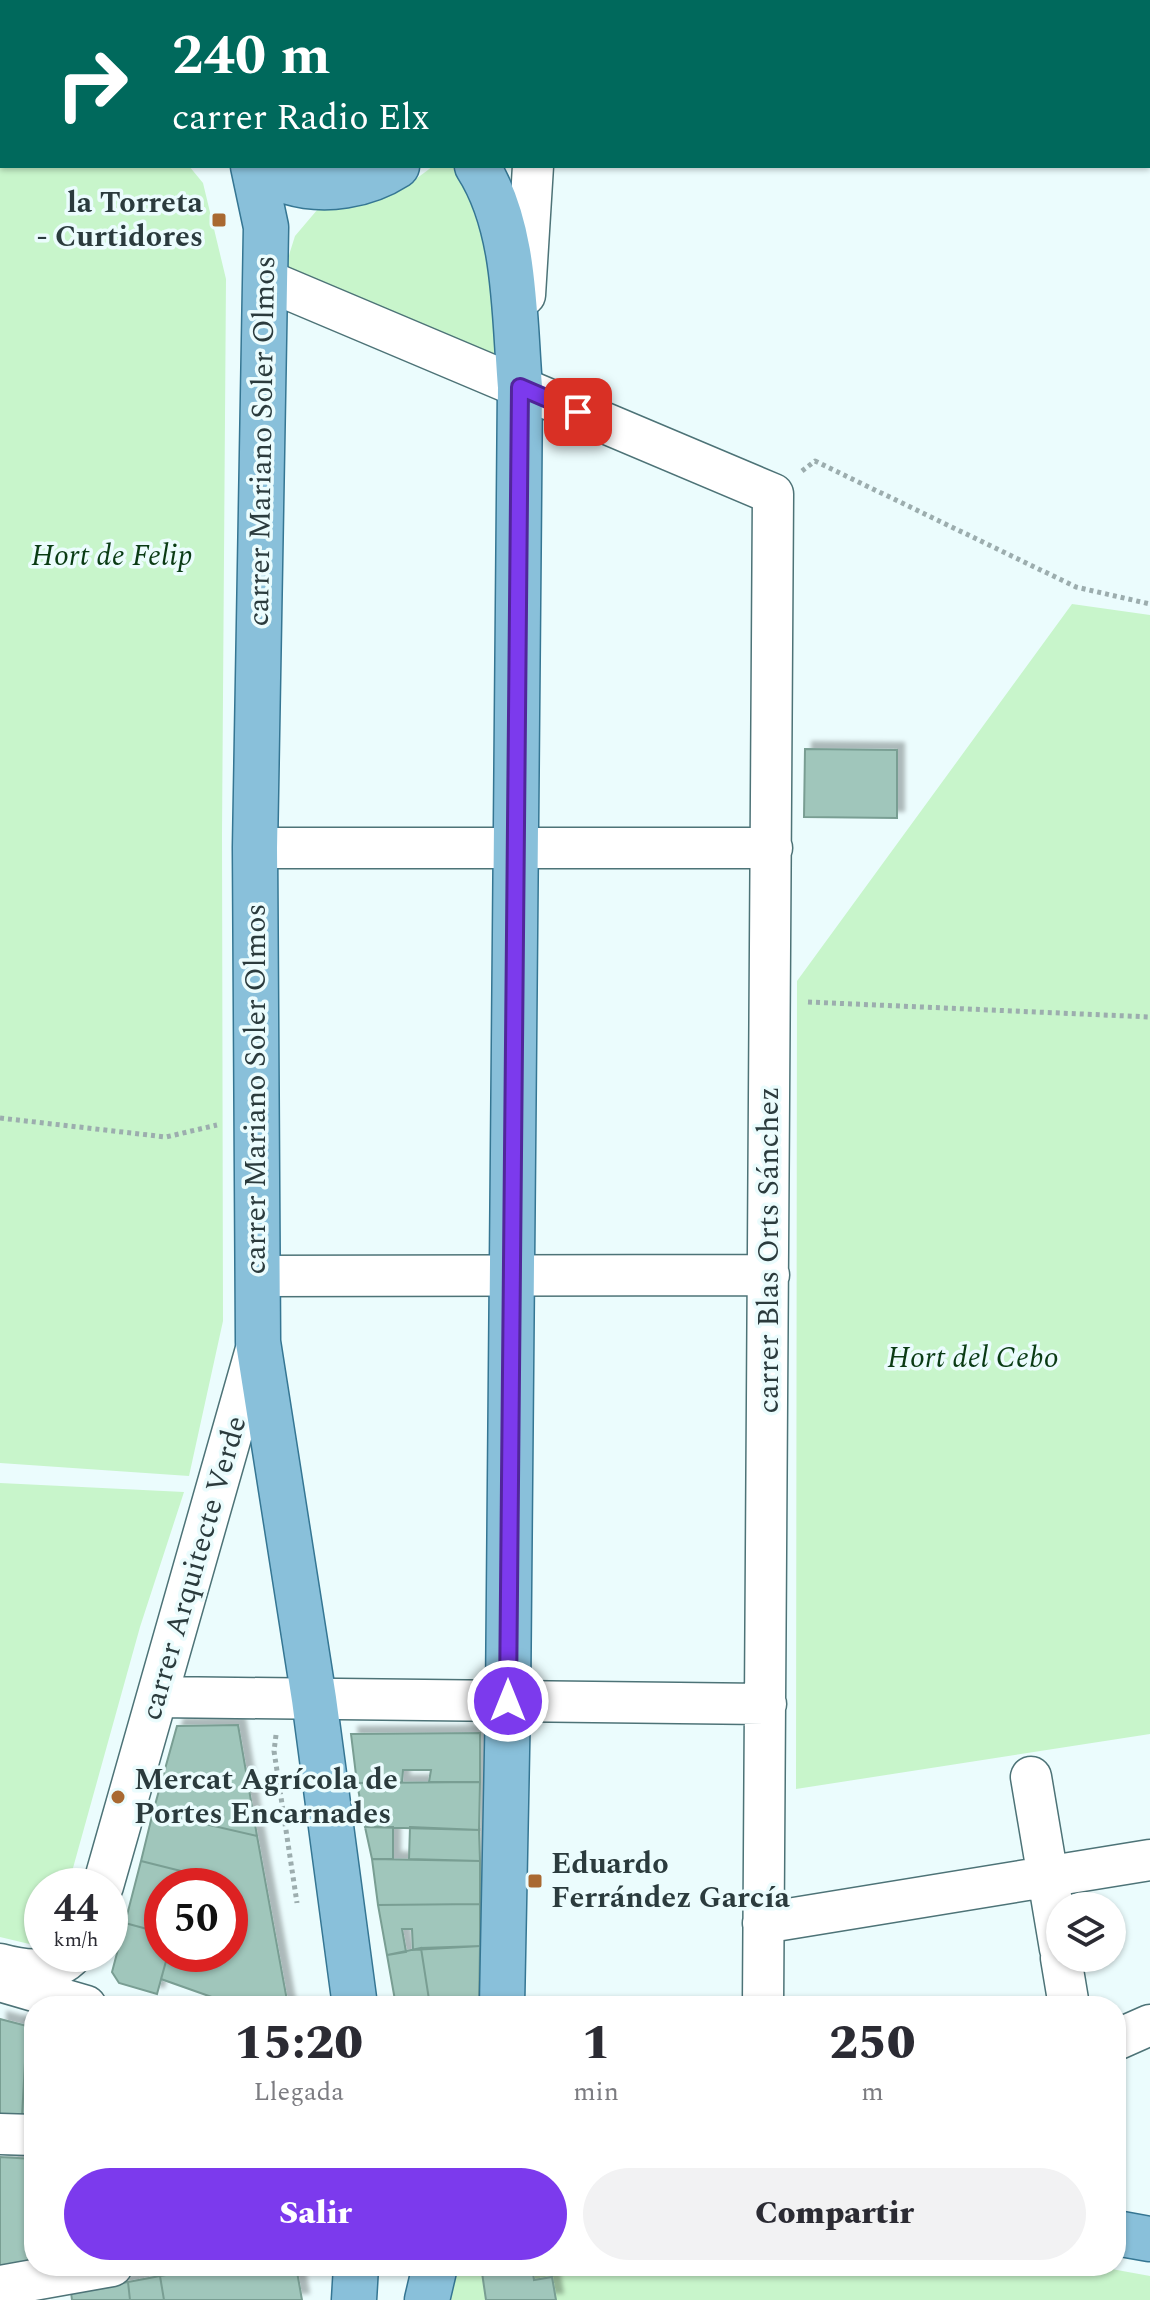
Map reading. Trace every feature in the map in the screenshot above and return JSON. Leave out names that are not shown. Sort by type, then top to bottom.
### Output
[{"type":"main road","name":"carrer Mariano Soler Olmos","points":[[254,168],[266,227],[255,848],[258,1342],[314,1699],[354,1996]]},
{"type":"main road","points":[[258,168],[289,182],[333,188],[378,178],[394,168]]},
{"type":"main road","points":[[478,168],[487,181],[509,253],[520,387],[508,1701],[502,1996]]},
{"type":"main road","points":[[1126,2235],[1150,2239]]},
{"type":"main road","points":[[354,2300],[355,2276]]},
{"type":"main road","points":[[427,2300],[433,2276]]},
{"type":"street","points":[[520,387],[533,168]]},
{"type":"street","points":[[266,280],[773,494]]},
{"type":"street","name":"carrer Blas Orts Sánchez","points":[[763,1996],[773,494]]},
{"type":"street","points":[[255,848],[772,848]]},
{"type":"street","points":[[257,1276],[769,1275]]},
{"type":"street","name":"carrer Arquitecte Verde","points":[[108,1868],[258,1342]]},
{"type":"street","points":[[158,1697],[766,1704]]},
{"type":"street","points":[[1031,1777],[1050,1892]]},
{"type":"street","points":[[763,1923],[1150,1860]]},
{"type":"street","points":[[0,1964],[24,1967]]},
{"type":"street","points":[[79,1996],[81,1972]]},
{"type":"street","points":[[1063,1972],[1067,1996]]},
{"type":"street","points":[[0,1981],[51,1996]]},
{"type":"street","points":[[1126,2036],[1150,2025]]},
{"type":"street","points":[[0,2134],[24,2135]]},
{"type":"street","points":[[0,2286],[56,2276]]},
{"type":"path","points":[[773,494],[815,461],[1076,587],[1150,604]]},
{"type":"path","points":[[771,1001],[1150,1017]]},
{"type":"path","points":[[0,1118],[166,1137],[256,1116]]},
{"type":"green space","name":"Hort de Felip","points":[[0,168],[191,168],[203,183],[226,279],[222,834],[223,1321],[189,1476],[0,1463]]},
{"type":"green space","points":[[430,168],[459,168],[483,240],[498,326],[494,362],[284,271],[295,236],[323,203],[382,195]]},
{"type":"green space","name":"Hort del Cebo","points":[[1072,604],[1150,615],[1150,1734],[796,1789],[797,981]]},
{"type":"green space","points":[[0,1483],[184,1492],[140,1627],[73,1868],[24,1868],[24,1943],[0,1937]]},
{"type":"green space","points":[[1126,2272],[1150,2276],[1150,2300],[440,2300],[447,2276],[1126,2276]]},
{"type":"building","points":[[805,749],[897,750],[897,818],[804,817]]},
{"type":"building","points":[[238,1725],[257,1836],[153,1812],[177,1726]]},
{"type":"building","points":[[480,1733],[480,1782],[429,1782],[431,1770],[403,1770],[402,1782],[357,1783],[351,1734]]},
{"type":"building","points":[[480,1782],[479,1830],[365,1827],[357,1783]]},
{"type":"building","points":[[153,1812],[257,1836],[286,1996],[209,1996],[161,1979],[163,1972],[248,1972],[248,1868],[169,1868],[141,1861]]},
{"type":"building","points":[[365,1827],[393,1827],[393,1859],[372,1859]]},
{"type":"building","points":[[410,1827],[479,1830],[480,1861],[409,1859]]},
{"type":"building","points":[[372,1859],[480,1861],[480,1904],[378,1905]]},
{"type":"building","points":[[141,1861],[169,1868],[144,1868],[144,1928],[128,1924],[128,1911]]},
{"type":"building","points":[[480,1904],[480,1946],[413,1950],[412,1929],[402,1929],[406,1952],[387,1955],[378,1905]]},
{"type":"building","points":[[128,1924],[144,1928],[144,1972],[163,1972],[157,1994],[119,1983],[112,1972],[128,1972]]},
{"type":"building","points":[[480,1946],[479,1996],[428,1996],[421,1948]]},
{"type":"building","points":[[421,1948],[428,1996],[394,1996],[387,1955]]},
{"type":"building","points":[[0,2019],[24,2025],[24,2081],[22,2117],[0,2116]]},
{"type":"building","points":[[0,2157],[24,2158],[24,2264],[0,2268]]},
{"type":"building","points":[[160,2276],[298,2276],[302,2300],[164,2300]]},
{"type":"building","points":[[160,2276],[164,2300],[130,2300],[128,2282]]},
{"type":"building","points":[[482,2276],[533,2276],[534,2280],[552,2277],[556,2300],[486,2300]]},
{"type":"building","points":[[128,2282],[130,2300],[72,2300],[71,2292]]},
{"type":"place","name":"la Torreta - Curtidores","points":[[219,220]]},
{"type":"place","name":"Mercat Agrícola de Portes Encarnades","points":[[118,1797]]},
{"type":"place","name":"Eduardo Ferrández García","points":[[535,1881]]},
{"type":"route","points":[[508,1701],[520,387],[578,412]]}]
